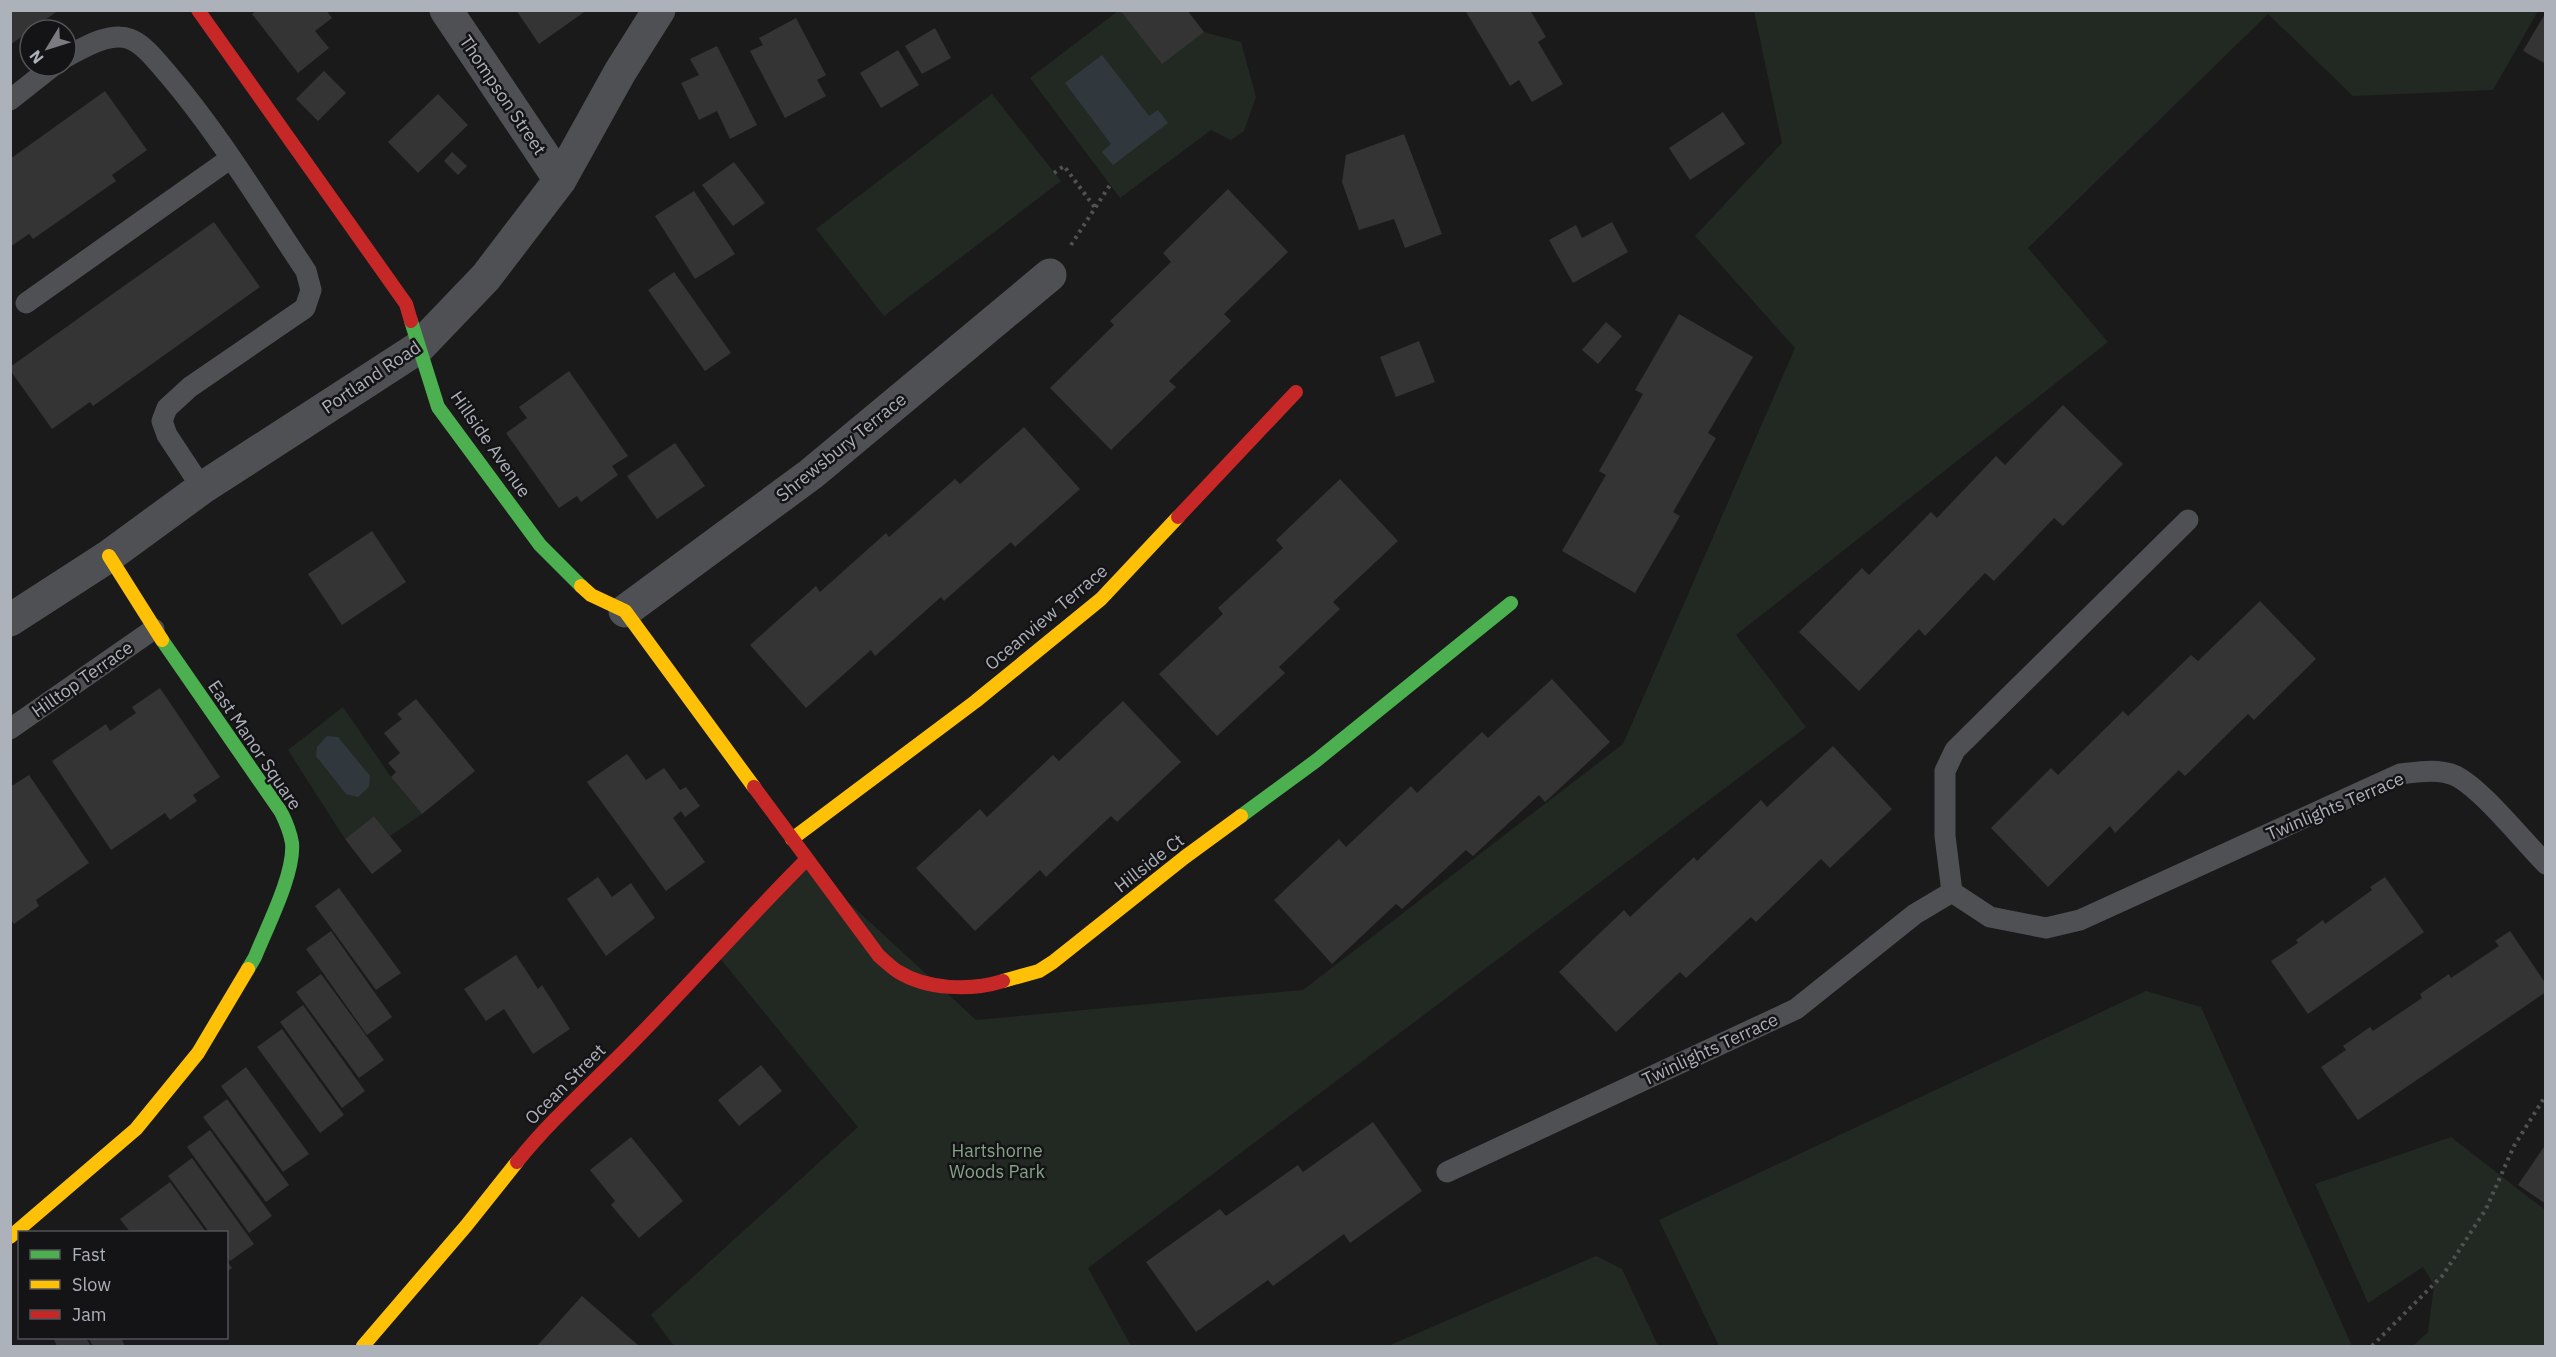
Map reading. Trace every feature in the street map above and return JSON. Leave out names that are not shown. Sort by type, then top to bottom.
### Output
[{"type":"street","name":"Hillside Avenue","points":[[198,10],[406,304],[438,406],[540,545],[591,595],[625,611],[655,649],[806,860]]},
{"type":"street","name":"Thompson Street","points":[[446,10],[560,180]]},
{"type":"street","name":"Portland Road","points":[[10,620],[109,556],[202,488],[418,348],[486,277],[560,180],[620,72],[659,10]]},
{"type":"street","name":"Shrewsbury Terrace","points":[[625,611],[811,474],[1050,275]]},
{"type":"street","name":"Oceanview Terrace","points":[[792,839],[976,700],[1101,599],[1296,392]]},
{"type":"street","name":"East Manor Square","points":[[10,1237],[136,1129],[198,1053],[255,957],[289,871],[292,845],[289,828],[281,812],[154,629],[109,556]]},
{"type":"street","name":"Hillside Ct","points":[[806,860],[879,956],[903,975],[941,987],[960,988],[987,986],[1039,971],[1185,857],[1317,760],[1511,603]]},
{"type":"street","name":"Ocean Street","points":[[363,1347],[466,1226],[540,1133],[623,1052],[745,921],[806,860]]},
{"type":"lane","points":[[78,50],[113,38],[130,39],[151,56],[196,108],[306,271],[311,290],[305,308],[190,387],[167,408],[162,421],[167,435],[202,488]]},
{"type":"lane","points":[[10,100],[38,78]]},
{"type":"lane","points":[[26,303],[231,158]]},
{"type":"lane","points":[[1952,892],[1945,836],[1945,771],[1955,750],[2188,520]]},
{"type":"lane","name":"Hilltop Terrace","points":[[10,729],[154,629]]},
{"type":"lane","name":"Twinlights Terrace","points":[[1448,1172],[1796,1009],[1915,914],[1952,892],[1990,917],[2046,928],[2080,920],[2400,774],[2429,771],[2454,776],[2475,790],[2546,864]]},
{"type":"path","points":[[1054,173],[1064,166],[1096,209]]},
{"type":"path","points":[[1050,275],[1110,185]]},
{"type":"path","points":[[2372,1347],[2443,1275],[2486,1209],[2514,1146],[2546,1095]]},
{"type":"green space","points":[[1118,11],[1187,11],[1204,32],[1241,42],[1256,97],[1244,131],[1231,140],[1211,130],[1120,198],[1030,78]]},
{"type":"green space","name":"Hartshorne Woods Park","points":[[1754,11],[2538,11],[2493,90],[2353,96],[2268,14],[2028,248],[2108,342],[1736,635],[1806,727],[1088,1268],[1131,1346],[674,1346],[651,1315],[858,1127],[719,957],[808,865],[976,1020],[1303,990],[1623,744],[1795,348],[1695,236],[1782,143]]},
{"type":"green space","points":[[992,94],[1061,181],[884,316],[816,229]]},
{"type":"green space","points":[[343,707],[391,777],[422,814],[390,836],[374,816],[345,839],[288,750]]},
{"type":"green space","points":[[2146,991],[2201,1007],[2352,1346],[1719,1346],[1659,1220]]},
{"type":"green space","points":[[2451,1137],[2545,1210],[2545,1346],[2413,1346],[2428,1332],[2434,1285],[2423,1267],[2368,1303],[2315,1184]]},
{"type":"green space","points":[[1596,1256],[1622,1269],[1658,1346],[1388,1346]]},
{"type":"shaded area","points":[[1102,55],[1149,116],[1158,110],[1168,123],[1113,165],[1102,152],[1111,144],[1065,83]]},
{"type":"shaded area","points":[[327,736],[338,737],[370,776],[369,787],[358,797],[346,794],[316,756],[317,747]]},
{"type":"building","points":[[10,10],[59,10],[48,18],[18,18],[18,39],[10,45]]},
{"type":"building","points":[[257,10],[326,10],[332,18],[315,31],[329,48],[298,73],[252,14]]},
{"type":"building","points":[[516,10],[587,10],[539,44]]},
{"type":"building","points":[[1120,10],[1187,10],[1204,32],[1162,64]]},
{"type":"building","points":[[1465,10],[1530,10],[1546,37],[1538,42],[1563,84],[1532,102],[1519,80],[1510,86]]},
{"type":"building","points":[[2546,12],[2546,64],[2523,51]]},
{"type":"building","points":[[796,18],[826,75],[817,80],[826,96],[785,118],[750,51],[763,45],[759,38]]},
{"type":"building","points":[[935,28],[951,58],[922,74],[905,46]]},
{"type":"building","points":[[717,46],[757,125],[730,139],[717,111],[699,120],[681,83],[699,75],[690,59]]},
{"type":"building","points":[[898,50],[919,85],[881,108],[860,73]]},
{"type":"building","points":[[324,71],[346,93],[318,121],[296,99]]},
{"type":"building","points":[[105,91],[147,150],[112,175],[116,181],[33,239],[29,234],[10,247],[10,159]]},
{"type":"building","points":[[438,94],[468,125],[418,173],[388,142]]},
{"type":"building","points":[[1723,112],[1745,144],[1690,180],[1669,148]]},
{"type":"building","points":[[1404,134],[1442,234],[1405,248],[1394,219],[1359,230],[1342,182],[1346,155]]},
{"type":"building","points":[[452,152],[467,166],[458,175],[444,161]]},
{"type":"building","points":[[734,162],[765,203],[733,226],[702,185]]},
{"type":"building","points":[[1228,189],[1288,252],[1224,314],[1231,321],[1169,381],[1176,387],[1111,450],[1050,388],[1114,325],[1110,321],[1171,262],[1163,253]]},
{"type":"building","points":[[694,191],[735,254],[695,279],[655,216]]},
{"type":"building","points":[[214,222],[260,287],[93,406],[90,402],[52,429],[10,367]]},
{"type":"building","points":[[1612,222],[1628,252],[1573,283],[1549,240],[1576,225],[1582,238]]},
{"type":"building","points":[[674,272],[731,353],[705,371],[648,290]]},
{"type":"building","points":[[1679,314],[1753,357],[1708,433],[1716,438],[1673,512],[1680,516],[1635,593],[1562,551],[1606,475],[1599,471],[1643,394],[1635,390]]},
{"type":"building","points":[[1606,322],[1622,336],[1598,364],[1582,350]]},
{"type":"building","points":[[1419,341],[1435,382],[1396,397],[1380,357]]},
{"type":"building","points":[[569,371],[628,456],[612,466],[618,475],[581,502],[577,496],[559,508],[506,433],[527,418],[519,407]]},
{"type":"building","points":[[2063,405],[2123,464],[2063,526],[2054,518],[1994,581],[1985,573],[1925,636],[1919,629],[1859,691],[1799,632],[1862,568],[1869,575],[1931,512],[1937,518],[1996,456],[2005,465]]},
{"type":"building","points":[[1024,427],[1080,489],[1015,547],[1011,542],[944,601],[941,597],[875,656],[871,650],[806,708],[750,645],[816,586],[820,592],[886,533],[889,537],[955,479],[960,484]]},
{"type":"building","points":[[675,443],[705,486],[657,519],[627,476]]},
{"type":"building","points":[[1340,479],[1398,541],[1333,602],[1340,609],[1279,667],[1285,673],[1217,736],[1159,674],[1223,614],[1218,608],[1283,548],[1276,540]]},
{"type":"building","points":[[372,531],[406,582],[342,625],[308,574]]},
{"type":"building","points":[[2260,601],[2316,659],[2254,720],[2248,714],[2185,776],[2179,770],[2115,833],[2110,826],[2048,887],[1991,828],[2051,768],[2058,775],[2123,711],[2128,716],[2191,655],[2198,661]]},
{"type":"building","points":[[1552,679],[1610,742],[1545,802],[1539,795],[1473,856],[1466,850],[1402,909],[1396,904],[1332,964],[1274,900],[1339,839],[1346,847],[1411,786],[1417,793],[1482,732],[1488,738]]},
{"type":"building","points":[[160,688],[220,777],[193,795],[197,801],[170,820],[165,813],[111,850],[52,761],[106,724],[110,731],[136,713],[132,707]]},
{"type":"building","points":[[416,699],[475,771],[422,814],[391,777],[396,772],[388,763],[400,753],[384,733],[402,719],[397,714]]},
{"type":"building","points":[[1123,701],[1181,762],[1117,822],[1111,816],[1046,877],[1040,870],[975,931],[916,868],[980,809],[987,817],[1053,755],[1059,761]]},
{"type":"building","points":[[1833,746],[1892,809],[1830,868],[1821,859],[1756,922],[1751,917],[1686,978],[1680,972],[1616,1032],[1559,972],[1624,910],[1630,917],[1694,857],[1697,861],[1761,800],[1767,807]]},
{"type":"building","points":[[627,754],[646,780],[664,768],[680,790],[686,787],[700,806],[685,817],[681,811],[673,818],[705,862],[666,891],[587,782]]},
{"type":"building","points":[[29,775],[89,863],[36,900],[39,906],[14,924],[10,919],[10,787]]},
{"type":"building","points":[[374,816],[402,851],[372,874],[345,839]]},
{"type":"building","points":[[598,877],[612,897],[631,883],[655,918],[606,956],[567,899]]},
{"type":"building","points":[[2385,877],[2424,932],[2308,1014],[2271,961],[2298,943],[2296,940],[2323,920],[2325,924],[2372,890],[2370,887]]},
{"type":"building","points":[[339,888],[401,973],[376,990],[315,906]]},
{"type":"building","points":[[331,931],[392,1017],[367,1035],[306,949]]},
{"type":"building","points":[[2510,931],[2546,984],[2546,992],[2358,1120],[2321,1067],[2346,1050],[2343,1046],[2370,1027],[2373,1031],[2422,998],[2420,994],[2449,974],[2451,978],[2499,946],[2495,941]]},
{"type":"building","points":[[516,955],[538,989],[542,985],[570,1029],[533,1054],[504,1009],[486,1021],[464,989]]},
{"type":"building","points":[[321,974],[384,1060],[359,1078],[296,992]]},
{"type":"building","points":[[303,1005],[365,1091],[342,1108],[280,1022]]},
{"type":"building","points":[[282,1029],[344,1115],[320,1133],[257,1047]]},
{"type":"building","points":[[761,1065],[782,1091],[739,1126],[718,1100]]},
{"type":"building","points":[[246,1067],[309,1154],[283,1172],[221,1086]]},
{"type":"building","points":[[227,1099],[289,1185],[266,1202],[203,1117]]},
{"type":"building","points":[[1373,1122],[1422,1191],[1350,1243],[1344,1234],[1273,1286],[1268,1280],[1196,1332],[1146,1262],[1220,1209],[1226,1216],[1298,1165],[1303,1172]]},
{"type":"building","points":[[210,1130],[272,1216],[249,1233],[187,1147]]},
{"type":"building","points":[[631,1137],[683,1201],[639,1238],[611,1205],[615,1201],[590,1170]]},
{"type":"building","points":[[2546,1144],[2546,1204],[2518,1185]]},
{"type":"building","points":[[192,1158],[254,1244],[230,1261],[228,1258],[228,1231],[208,1231],[168,1176]]},
{"type":"building","points":[[170,1182],[205,1231],[129,1231],[120,1219]]},
{"type":"building","points":[[582,1296],[639,1346],[537,1346]]},
{"type":"building","points":[[54,1339],[87,1339],[91,1346],[57,1346]]},
{"type":"building","points":[[89,1339],[122,1339],[125,1346],[93,1346]]},
{"type":"traffic: fast","points":[[411,321],[438,407],[540,545],[581,586]]},
{"type":"traffic: fast","points":[[1241,816],[1317,760],[1511,603]]},
{"type":"traffic: fast","points":[[162,640],[281,812],[290,834],[292,855],[285,884],[248,969]]},
{"type":"traffic: slow","points":[[792,839],[976,701],[1101,599],[1178,517]]},
{"type":"traffic: slow","points":[[109,556],[162,640]]},
{"type":"traffic: slow","points":[[581,586],[591,595],[625,611],[754,787]]},
{"type":"traffic: slow","points":[[1003,981],[1039,971],[1053,962],[1185,857],[1241,816]]},
{"type":"traffic: slow","points":[[10,1237],[136,1129],[198,1053],[248,969]]},
{"type":"traffic: slow","points":[[363,1346],[466,1226],[517,1162]]},
{"type":"traffic: jam","points":[[198,10],[406,304],[411,321]]},
{"type":"traffic: jam","points":[[1178,517],[1296,392]]},
{"type":"traffic: jam","points":[[754,787],[879,956],[892,968],[922,982],[949,987],[977,986],[1003,981]]},
{"type":"traffic: jam","points":[[517,1162],[555,1119],[645,1029],[806,860]]}]
